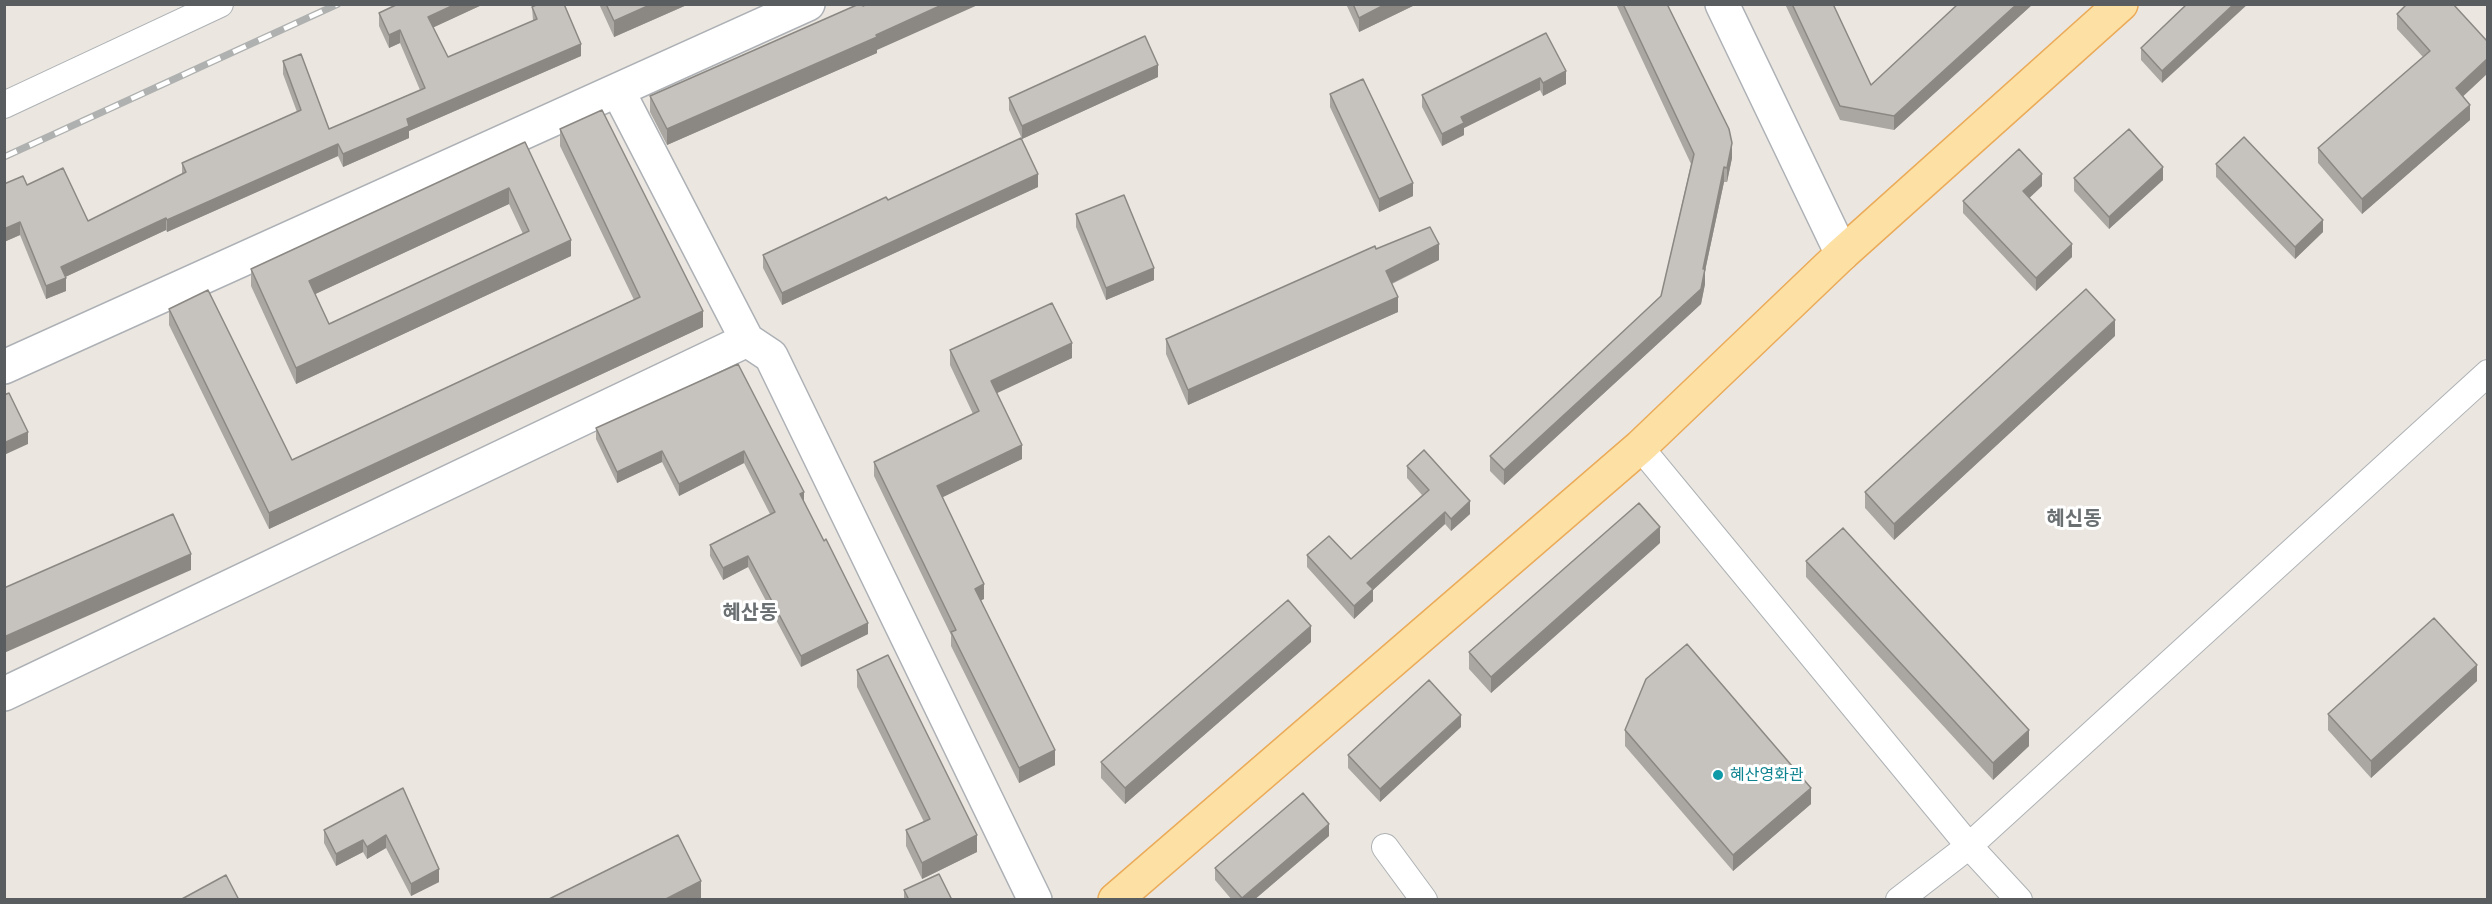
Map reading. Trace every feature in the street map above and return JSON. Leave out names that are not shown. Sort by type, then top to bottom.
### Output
[{"type":"main road","points":[[1115,900],[1640,447],[1842,254],[2121,4]]},
{"type":"street","points":[[4,105],[220,4]]},
{"type":"street","points":[[4,367],[808,4]]},
{"type":"street","points":[[1722,4],[1842,254]]},
{"type":"street","points":[[618,91],[747,340],[771,356],[1035,900]]},
{"type":"street","points":[[4,694],[747,340]]},
{"type":"street","points":[[1899,900],[1970,846],[2487,373]]},
{"type":"street","points":[[1640,447],[1970,846],[2019,900]]},
{"type":"street","points":[[1385,847],[1424,900]]},
{"type":"building","points":[[398,4],[456,4],[428,17],[448,57],[537,19],[532,7],[538,4],[564,4],[581,44],[407,119],[409,126],[343,154],[338,144],[167,220],[166,218],[61,267],[66,278],[46,286],[20,222],[4,229],[4,184],[23,176],[27,185],[63,168],[88,221],[186,172],[182,163],[301,110],[283,61],[301,54],[329,129],[425,88],[400,30],[389,35],[379,13]]},
{"type":"building","points":[[606,4],[652,4],[614,21]]},
{"type":"building","points":[[859,4],[863,6],[867,4],[944,4],[876,35],[877,37],[667,129],[650,96]]},
{"type":"building","points":[[1353,4],[1386,4],[1359,18]]},
{"type":"building","points":[[1623,4],[1667,4],[1729,129],[1732,143],[1727,168],[1724,167],[1701,289],[1504,470],[1490,456],[1661,296],[1694,154]]},
{"type":"building","points":[[1792,4],[1833,4],[1871,85],[1958,4],[2017,4],[1894,116],[1840,106]]},
{"type":"building","points":[[2187,4],[2234,4],[2162,71],[2141,48]]},
{"type":"building","points":[[2407,4],[2453,4],[2487,41],[2487,59],[2456,88],[2470,105],[2362,199],[2318,148],[2430,51],[2397,14]]},
{"type":"building","points":[[1546,33],[1566,71],[1543,83],[1540,78],[1461,117],[1464,123],[1442,134],[1422,95]]},
{"type":"building","points":[[1145,36],[1158,65],[1022,126],[1009,98]]},
{"type":"building","points":[[1363,79],[1413,183],[1379,199],[1330,94]]},
{"type":"building","points":[[602,110],[703,311],[269,513],[169,309],[208,290],[292,460],[640,297],[560,129]]},
{"type":"building","points":[[2129,129],[2163,167],[2109,217],[2074,178]]},
{"type":"building","points":[[2244,137],[2323,220],[2295,247],[2216,164]]},
{"type":"building","points":[[1021,138],[1038,174],[782,293],[763,255],[886,197],[888,200]]},
{"type":"building","points":[[525,142],[571,240],[296,368],[251,269]],"holes":[[[509,188],[529,231],[329,324],[309,281]]]},
{"type":"building","points":[[2019,149],[2042,174],[2023,191],[2072,244],[2036,278],[1963,201]]},
{"type":"building","points":[[1124,195],[1154,268],[1106,288],[1076,214]]},
{"type":"building","points":[[1430,227],[1439,244],[1386,271],[1398,297],[1188,390],[1166,339],[1375,246],[1376,249]]},
{"type":"building","points":[[2086,289],[2115,320],[1894,524],[1865,492]]},
{"type":"building","points":[[1052,303],[1072,343],[991,381],[1022,445],[937,486],[984,584],[975,589],[1055,750],[1019,768],[951,632],[956,630],[874,462],[979,411],[950,350]]},
{"type":"building","points":[[738,364],[804,492],[800,494],[824,541],[826,539],[868,623],[801,656],[748,556],[723,568],[710,545],[775,512],[744,451],[679,484],[662,451],[617,472],[596,428]]},
{"type":"building","points":[[9,393],[28,432],[4,443],[4,395]]},
{"type":"building","points":[[1424,450],[1470,501],[1451,519],[1445,512],[1367,583],[1373,589],[1354,606],[1307,555],[1329,536],[1351,559],[1429,490],[1407,466]]},
{"type":"building","points":[[1639,503],[1660,527],[1491,677],[1469,652]]},
{"type":"building","points":[[173,514],[191,554],[4,637],[4,588]]},
{"type":"building","points":[[1843,528],[2029,730],[1993,763],[1806,561]]},
{"type":"building","points":[[1288,600],[1311,626],[1125,788],[1101,762]]},
{"type":"building","points":[[2434,618],[2477,665],[2371,761],[2328,714]]},
{"type":"building","name":"혜산영화관","points":[[1687,644],[1811,788],[1733,855],[1625,730],[1646,679]]},
{"type":"building","points":[[888,655],[977,835],[922,863],[906,830],[930,819],[857,670]]},
{"type":"building","points":[[1429,680],[1461,715],[1380,789],[1348,755]]},
{"type":"building","points":[[403,788],[439,869],[411,884],[386,835],[367,847],[363,840],[336,854],[324,830]]},
{"type":"building","points":[[1303,793],[1329,824],[1242,898],[1215,868]]},
{"type":"building","points":[[678,835],[701,881],[664,900],[547,900]]},
{"type":"building","points":[[939,874],[952,900],[909,900],[904,890]]},
{"type":"building","points":[[226,875],[239,900],[180,900]]},
{"type":"railway","points":[[4,157],[338,4]]},
{"type":"place","name":"혜산영화관","points":[[1718,775]]},
{"type":"district","name":"혜신동","points":[[2074,519]]},
{"type":"district","name":"혜산동","points":[[750,613]]}]
